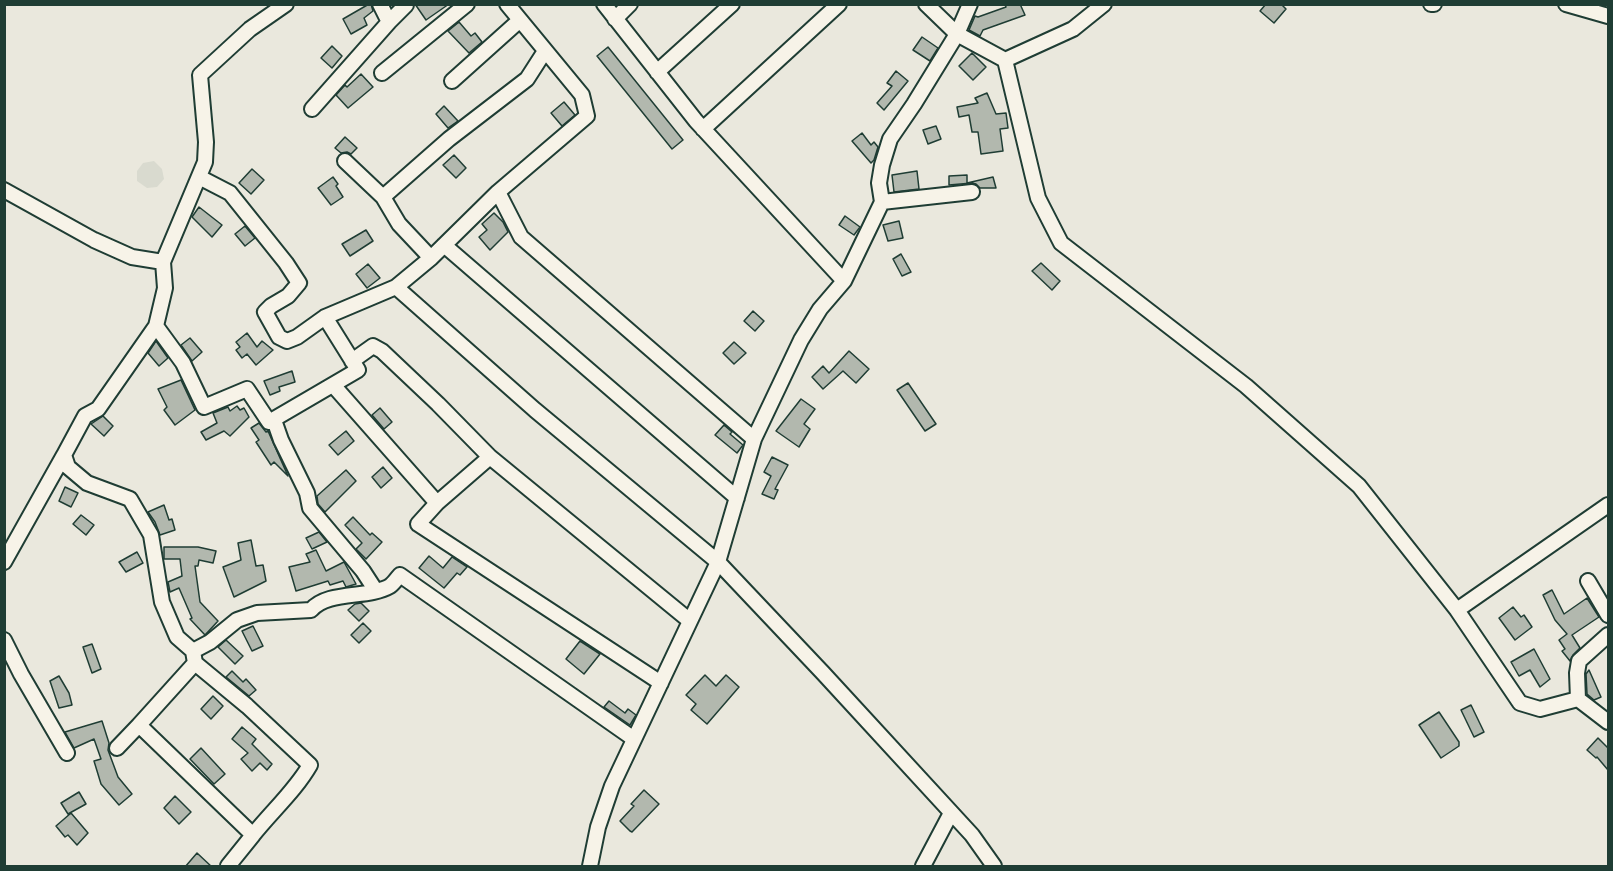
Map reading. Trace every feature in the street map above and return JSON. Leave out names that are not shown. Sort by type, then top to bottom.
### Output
[{"type":"street","points":[[4,562],[86,416],[98,409],[156,326],[165,288],[164,262],[205,162],[206,142],[200,75],[250,29],[286,4]]},
{"type":"street","points":[[380,4],[389,22]]},
{"type":"street","points":[[382,73],[467,4]]},
{"type":"street","points":[[199,177],[230,194],[286,263],[299,284],[288,296],[270,306],[265,312],[279,337],[287,342],[325,317],[396,287],[431,258],[498,192],[587,116],[582,95],[507,4]]},
{"type":"street","points":[[604,4],[703,129],[844,281]]},
{"type":"street","points":[[615,19],[630,4]]},
{"type":"street","points":[[657,72],[732,4]]},
{"type":"street","points":[[703,129],[839,4]]},
{"type":"street","points":[[926,4],[957,34],[1005,60],[1038,198],[1061,243],[1246,386],[1359,486],[1457,610],[1520,703],[1540,710],[1578,699]]},
{"type":"street","points":[[590,867],[604,807],[718,562],[754,439],[801,340],[820,309],[844,281],[882,202],[879,183],[890,139],[957,34],[970,4]]},
{"type":"street","points":[[1005,60],[1073,29],[1104,4]]},
{"type":"street","points":[[1566,4],[1608,16]]},
{"type":"street","points":[[312,109],[406,5]]},
{"type":"street","points":[[452,81],[520,21]]},
{"type":"street","points":[[383,196],[449,139],[527,79],[545,51]]},
{"type":"street","points":[[345,161],[383,196],[399,224],[431,258]]},
{"type":"street","points":[[4,190],[122,253],[132,257],[164,262]]},
{"type":"street","points":[[498,192],[521,237],[754,439]]},
{"type":"street","points":[[882,202],[972,192]]},
{"type":"street","points":[[444,245],[737,498]]},
{"type":"street","points":[[396,287],[535,410],[718,562],[972,835],[994,867]]},
{"type":"street","points":[[156,326],[183,363],[204,407],[247,389],[269,423],[358,370],[325,317]]},
{"type":"street","points":[[352,362],[373,346],[382,351],[490,457],[690,621]]},
{"type":"street","points":[[333,385],[437,503]]},
{"type":"street","points":[[274,420],[281,440],[307,493],[310,508],[356,562],[376,591]]},
{"type":"street","points":[[64,455],[68,467],[87,483],[130,499],[151,535],[162,602],[177,637],[194,657],[310,765],[295,789],[274,808],[228,867]]},
{"type":"street","points":[[490,457],[437,503],[418,524],[661,683]]},
{"type":"street","points":[[1457,610],[1608,505]]},
{"type":"street","points":[[117,748],[139,725],[194,657],[237,620],[257,613],[311,610],[325,601],[376,591],[391,585],[400,575],[634,739]]},
{"type":"street","points":[[1588,581],[1608,615]]},
{"type":"street","points":[[1578,699],[1579,661],[1608,635]]},
{"type":"street","points":[[4,640],[67,753]]},
{"type":"street","points":[[1578,699],[1608,722]]},
{"type":"street","points":[[139,725],[253,835]]},
{"type":"street","points":[[923,867],[951,813]]},
{"type":"shaded area","points":[[154,161],[162,169],[164,179],[157,187],[147,188],[137,181],[137,171],[143,163]]},
{"type":"building","points":[[369,4],[373,11],[364,18],[367,25],[351,34],[343,19]]},
{"type":"building","points":[[415,4],[449,4],[426,20]]},
{"type":"building","points":[[1005,4],[1020,4],[1025,15],[983,30],[980,36],[969,30],[975,16],[1006,7]]},
{"type":"building","points":[[1266,4],[1281,4],[1286,9],[1274,23],[1260,11]]},
{"type":"building","points":[[459,22],[471,36],[475,33],[482,42],[469,53],[448,31]]},
{"type":"building","points":[[922,37],[938,48],[930,61],[913,50]]},
{"type":"building","points":[[332,46],[342,56],[332,68],[321,58]]},
{"type":"building","points":[[608,47],[683,140],[672,149],[597,56]]},
{"type":"building","points":[[972,53],[986,67],[973,80],[959,66]]},
{"type":"building","points":[[896,71],[908,81],[884,110],[877,103],[892,86],[887,83]]},
{"type":"building","points":[[361,74],[373,87],[348,108],[336,95],[345,85],[347,87]]},
{"type":"building","points":[[987,93],[996,114],[1006,113],[1008,128],[1000,129],[1003,151],[981,154],[978,132],[972,132],[969,115],[959,117],[957,107],[978,103],[975,98]]},
{"type":"building","points":[[564,102],[575,115],[562,126],[551,113]]},
{"type":"building","points":[[444,106],[458,121],[448,128],[436,114]]},
{"type":"building","points":[[936,126],[941,139],[928,144],[923,130]]},
{"type":"building","points":[[862,133],[871,145],[874,142],[878,147],[871,163],[852,141]]},
{"type":"building","points":[[345,137],[357,148],[351,154],[341,153],[335,148]]},
{"type":"building","points":[[454,155],[466,168],[456,178],[443,165]]},
{"type":"building","points":[[252,169],[264,180],[251,194],[239,183]]},
{"type":"building","points":[[917,171],[919,189],[894,192],[892,175]]},
{"type":"building","points":[[967,175],[967,183],[993,177],[996,188],[980,188],[972,183],[949,185],[949,176]]},
{"type":"building","points":[[333,177],[343,197],[331,205],[318,188]]},
{"type":"building","points":[[199,207],[222,225],[212,237],[192,217]]},
{"type":"building","points":[[494,213],[503,222],[508,232],[490,250],[479,237],[487,230],[482,224]]},
{"type":"building","points":[[845,216],[860,227],[854,235],[839,225]]},
{"type":"building","points":[[899,221],[903,238],[888,241],[883,225]]},
{"type":"building","points":[[245,226],[255,238],[245,246],[235,234]]},
{"type":"building","points":[[366,230],[373,241],[350,256],[342,244]]},
{"type":"building","points":[[901,254],[911,272],[902,276],[893,259]]},
{"type":"building","points":[[1041,263],[1060,281],[1052,290],[1032,271]]},
{"type":"building","points":[[368,264],[380,278],[367,288],[356,274]]},
{"type":"building","points":[[753,311],[764,321],[755,331],[744,321]]},
{"type":"building","points":[[247,333],[257,347],[262,341],[273,350],[256,365],[247,354],[242,358],[236,350],[240,347],[236,342]]},
{"type":"building","points":[[190,338],[202,352],[192,361],[181,345]]},
{"type":"building","points":[[156,341],[168,358],[159,366],[148,353]]},
{"type":"building","points":[[734,342],[746,353],[734,364],[723,353]]},
{"type":"building","points":[[849,351],[869,369],[856,383],[843,371],[823,389],[812,377],[823,366],[829,373]]},
{"type":"building","points":[[292,371],[295,382],[279,387],[280,391],[270,395],[264,381]]},
{"type":"building","points":[[181,380],[195,410],[175,425],[164,410],[167,407],[158,389]]},
{"type":"building","points":[[908,383],[936,424],[925,431],[897,390]]},
{"type":"building","points":[[801,399],[815,409],[804,424],[810,429],[799,447],[776,431]]},
{"type":"building","points":[[237,406],[240,410],[244,408],[249,417],[230,436],[224,431],[206,440],[201,432],[217,423],[213,413],[228,407],[230,411]]},
{"type":"building","points":[[380,408],[392,422],[384,429],[372,415]]},
{"type":"building","points":[[103,416],[113,426],[104,436],[91,424]]},
{"type":"building","points":[[259,423],[266,432],[268,431],[288,476],[274,462],[271,465],[256,442],[259,440],[251,428]]},
{"type":"building","points":[[724,425],[732,432],[730,434],[743,445],[737,453],[715,435]]},
{"type":"building","points":[[346,431],[354,441],[338,455],[329,445]]},
{"type":"building","points":[[772,457],[788,465],[775,489],[778,490],[774,499],[762,494],[771,476],[764,472]]},
{"type":"building","points":[[383,467],[392,478],[381,488],[372,477]]},
{"type":"building","points":[[346,470],[356,481],[325,512],[318,504],[317,496]]},
{"type":"building","points":[[65,487],[78,493],[71,507],[59,501]]},
{"type":"building","points":[[164,505],[175,530],[160,535],[148,512]]},
{"type":"building","points":[[81,515],[94,525],[86,535],[73,524]]},
{"type":"building","points":[[353,517],[370,535],[372,533],[382,542],[366,559],[356,549],[362,543],[345,525]]},
{"type":"building","points":[[319,532],[327,542],[312,549],[306,538]]},
{"type":"building","points":[[251,540],[256,566],[263,565],[266,581],[234,597],[223,567],[241,560],[238,543]]},
{"type":"building","points":[[164,547],[198,547],[216,551],[213,563],[199,560],[198,566],[195,566],[200,602],[218,621],[205,635],[190,619],[192,618],[179,588],[170,592],[168,582],[182,576],[180,559],[164,559]]},
{"type":"building","points":[[316,550],[326,571],[344,562],[356,584],[346,587],[343,581],[330,585],[328,581],[296,591],[289,567],[310,562],[306,554]]},
{"type":"building","points":[[137,552],[143,563],[126,572],[119,562]]},
{"type":"building","points":[[429,556],[443,568],[452,557],[467,567],[460,575],[457,573],[444,588],[419,568]]},
{"type":"building","points":[[1552,590],[1564,614],[1587,598],[1599,617],[1572,635],[1580,648],[1570,661],[1562,651],[1565,649],[1559,640],[1567,634],[1555,620],[1543,595]]},
{"type":"building","points":[[361,603],[369,611],[359,621],[348,610],[355,604]]},
{"type":"building","points":[[1513,607],[1521,617],[1524,615],[1532,627],[1515,640],[1499,618]]},
{"type":"building","points":[[363,623],[371,631],[359,643],[351,635]]},
{"type":"building","points":[[253,626],[263,646],[252,651],[242,631]]},
{"type":"building","points":[[226,640],[243,656],[235,664],[218,647]]},
{"type":"building","points":[[580,641],[600,654],[584,674],[566,659]]},
{"type":"building","points":[[92,644],[101,669],[92,673],[83,647]]},
{"type":"building","points":[[1534,649],[1550,679],[1540,687],[1530,670],[1519,676],[1511,662]]},
{"type":"building","points":[[1589,670],[1601,697],[1594,700],[1587,694],[1586,674]]},
{"type":"building","points":[[232,671],[243,682],[246,679],[256,690],[249,696],[226,677]]},
{"type":"building","points":[[705,675],[716,686],[726,675],[739,687],[707,724],[691,710],[696,704],[686,695]]},
{"type":"building","points":[[59,676],[69,693],[72,705],[59,708],[50,681]]},
{"type":"building","points":[[213,696],[223,706],[211,719],[201,709]]},
{"type":"building","points":[[609,701],[625,713],[628,709],[636,715],[630,725],[604,707]]},
{"type":"building","points":[[1471,705],[1484,732],[1474,737],[1461,710]]},
{"type":"building","points":[[1439,712],[1459,742],[1459,746],[1441,758],[1419,725]]},
{"type":"building","points":[[102,721],[109,743],[108,750],[118,777],[132,794],[119,805],[101,784],[94,761],[101,759],[94,739],[74,748],[65,732]]},
{"type":"building","points":[[242,727],[256,739],[252,744],[272,764],[267,770],[260,763],[252,771],[241,759],[248,753],[232,739]]},
{"type":"building","points":[[1598,738],[1608,748],[1608,770],[1597,757],[1587,750]]},
{"type":"building","points":[[201,748],[225,774],[214,784],[190,759]]},
{"type":"building","points":[[644,790],[659,804],[632,832],[620,821],[634,806],[631,804]]},
{"type":"building","points":[[79,792],[86,804],[68,814],[61,803]]},
{"type":"building","points":[[175,796],[191,812],[179,824],[164,808]]},
{"type":"building","points":[[71,813],[88,833],[77,845],[68,835],[65,837],[56,826]]},
{"type":"building","points":[[197,853],[212,867],[185,867]]}]
